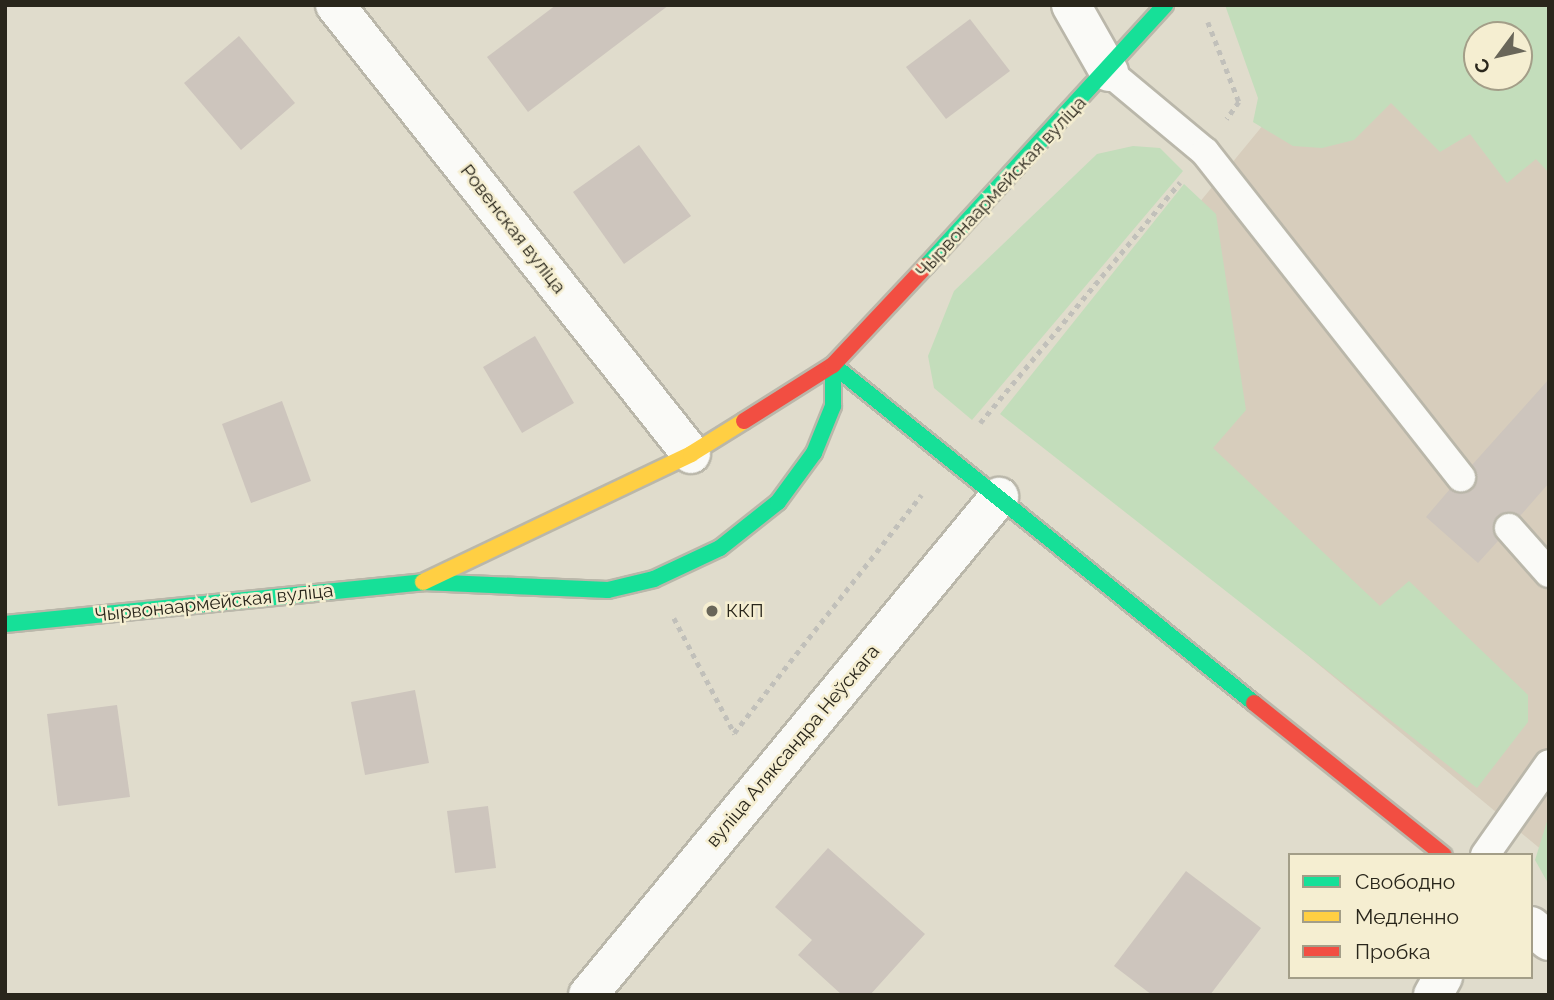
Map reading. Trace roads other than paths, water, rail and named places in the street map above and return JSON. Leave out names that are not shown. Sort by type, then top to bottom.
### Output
[{"type":"main road","name":"Чырвонаармейская вуліца","points":[[422,582],[691,454],[833,365],[1109,72],[1165,5]]},
{"type":"main road","name":"Чырвонаармейская вуліца","points":[[5,624],[422,582],[608,590],[654,579],[720,548],[778,502],[814,453],[833,406],[833,365]]},
{"type":"main road","points":[[833,365],[1442,853]]},
{"type":"street","name":"Ровенская вуліца","points":[[335,5],[691,454]]},
{"type":"street","points":[[1071,5],[1109,72]]},
{"type":"street","name":"вуліца Аляксандра Неўскага","points":[[588,995],[999,497]]},
{"type":"street","points":[[1533,928],[1549,941]]},
{"type":"street","points":[[1433,995],[1442,979]]},
{"type":"lane","points":[[1109,72],[1205,152],[1461,477]]},
{"type":"lane","points":[[1509,528],[1549,573]]},
{"type":"lane","points":[[1486,853],[1549,764]]},
{"type":"place","name":"ККП","points":[[712,611]]}]
